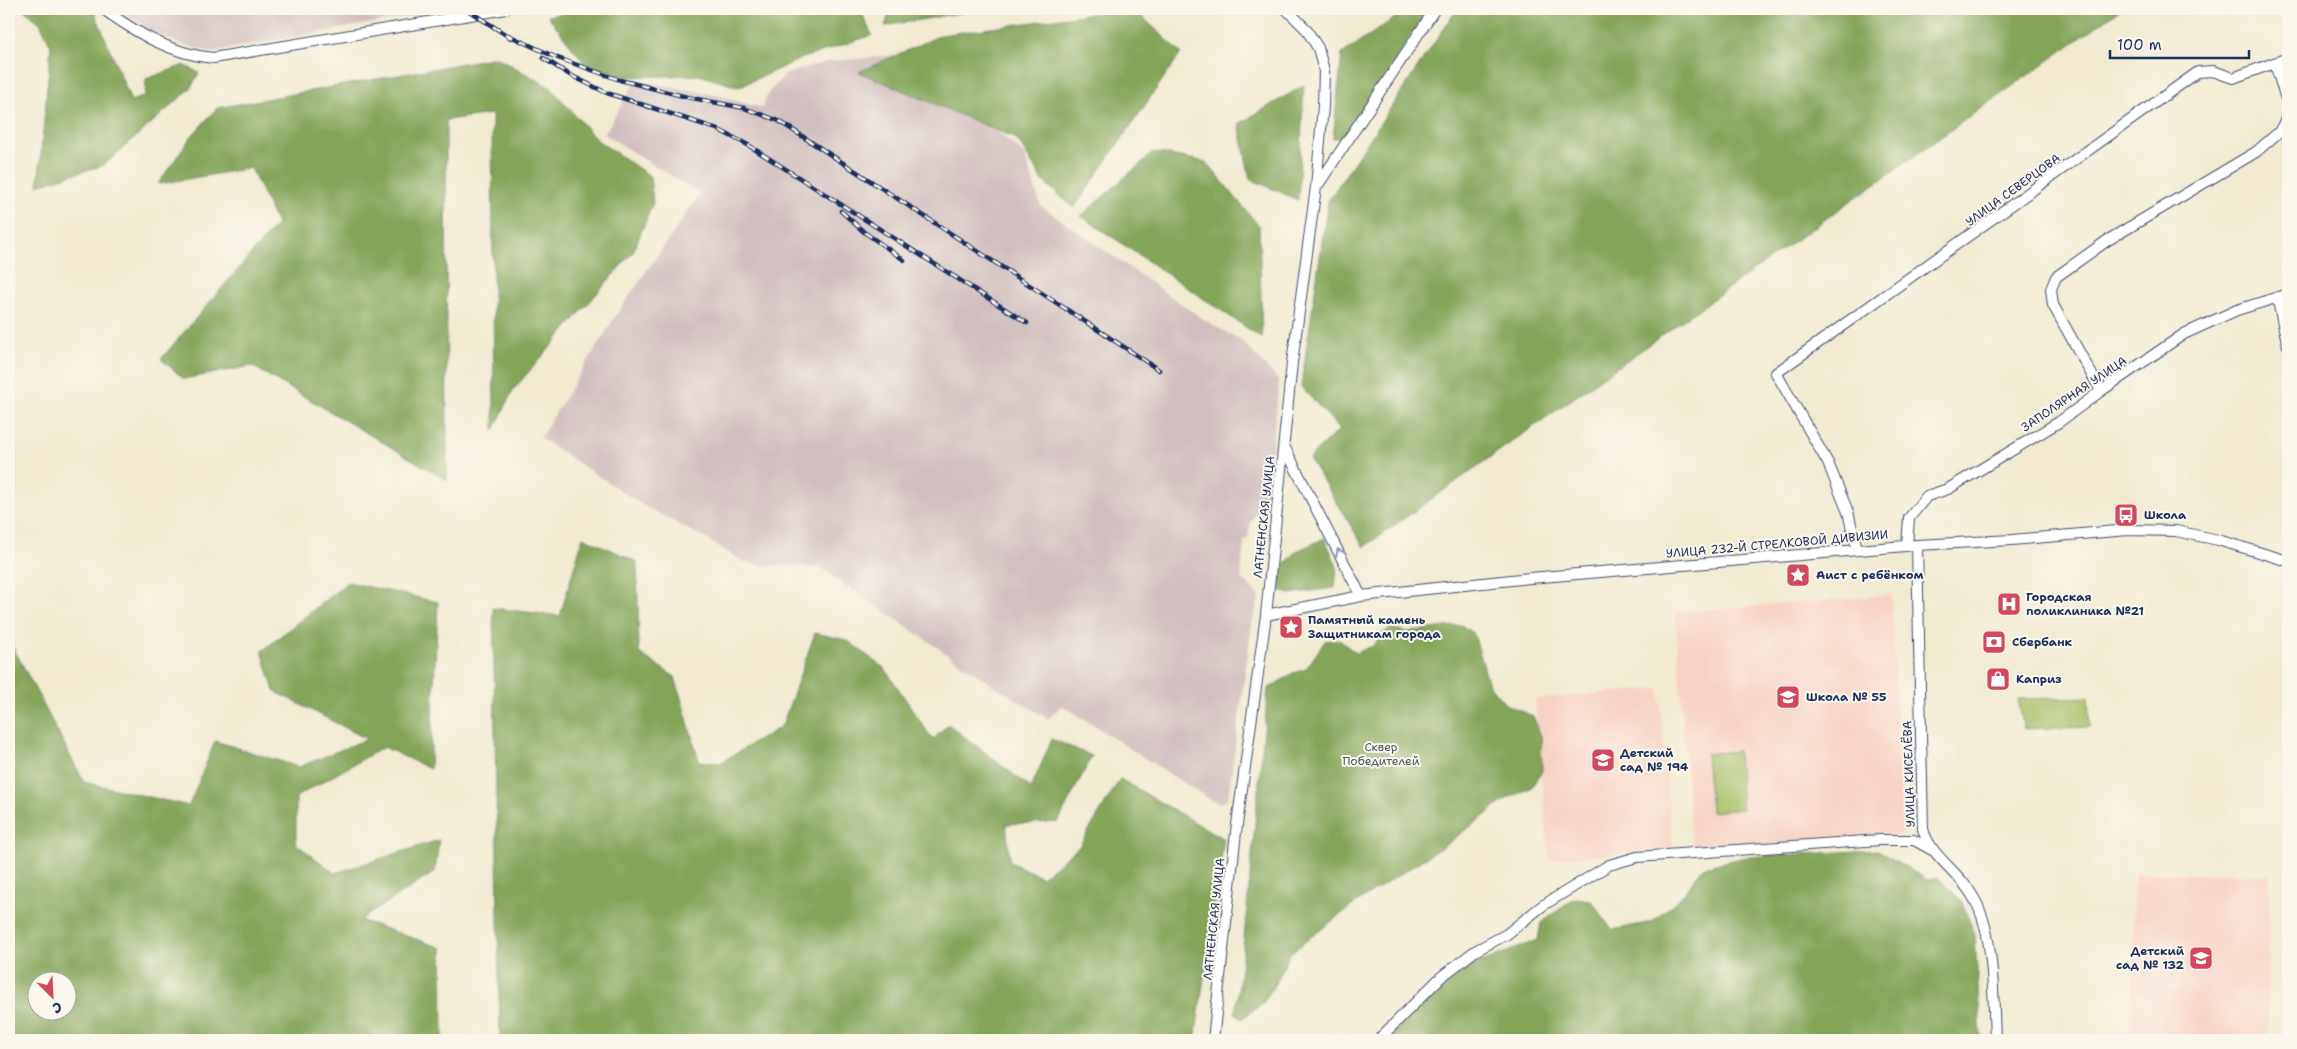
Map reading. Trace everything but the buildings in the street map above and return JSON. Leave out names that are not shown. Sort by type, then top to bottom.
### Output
[{"type":"street","points":[[104,9],[144,36],[172,50],[191,56],[213,58],[506,9]]},
{"type":"street","name":"ЛАТНЕНСКАЯ УЛИЦА","points":[[1213,1040],[1236,832],[1266,615],[1292,363],[1316,186],[1324,71],[1318,48],[1306,29],[1286,9]]},
{"type":"street","points":[[1316,186],[1435,9]]},
{"type":"street","name":"УЛИЦА СЕВЕРЦОВА","points":[[1857,550],[1848,512],[1828,463],[1776,373],[2198,72],[2213,71],[2233,78],[2288,58]]},
{"type":"street","points":[[2101,391],[2053,306],[2051,289],[2056,277],[2108,240],[2256,152],[2279,132],[2286,119],[2288,105],[2275,64]]},
{"type":"street","name":"ЗАПОЛЯРНАЯ УЛИЦА","points":[[1912,545],[1908,518],[1927,496],[1948,489],[2059,422],[2184,334],[2217,318],[2288,294]]},
{"type":"street","points":[[2277,297],[2288,346]]},
{"type":"street","points":[[1284,445],[1361,596]]},
{"type":"street","name":"УЛИЦА 232-Й СТРЕЛКОВОЙ ДИВИЗИИ","points":[[1266,615],[1361,596],[1660,566],[1912,545],[2012,540],[2128,530],[2176,531],[2218,540],[2288,561]]},
{"type":"street","name":"УЛИЦА КИСЕЛЁВА","points":[[1912,545],[1923,828],[1932,850],[1944,859],[1972,893],[1985,923],[1992,983],[1995,1040]]},
{"type":"street","points":[[1378,1040],[1441,978],[1468,956],[1507,934],[1542,906],[1608,865],[1636,857],[1880,840],[1914,840],[1932,850]]},
{"type":"shaded area","points":[[118,9],[449,9],[211,52],[180,44],[150,30]]},
{"type":"shaded area","points":[[906,54],[1024,154],[1041,206],[1203,319],[1244,343],[1279,381],[1266,506],[1255,514],[1250,524],[1248,539],[1244,540],[1241,578],[1260,596],[1252,623],[1228,798],[1221,803],[1212,801],[1062,705],[1048,719],[991,684],[822,569],[803,566],[757,565],[742,561],[705,538],[644,506],[540,438],[617,314],[700,194],[604,134],[636,80],[707,93],[762,108],[769,92],[786,74],[825,62]]},
{"type":"shaded area","name":"Школа № 55","points":[[1891,595],[1903,835],[1692,851],[1675,612]]},
{"type":"shaded area","name":"Детский сад № 194","points":[[1659,688],[1673,849],[1549,860],[1535,699]]},
{"type":"shaded area","name":"Детский сад № 132","points":[[2134,873],[2270,875],[2268,1040],[2132,1040]]},
{"type":"green space","points":[[23,9],[89,9],[95,13],[131,101],[145,96],[146,79],[184,65],[199,73],[190,89],[104,165],[38,185],[51,46],[40,23]]},
{"type":"green space","points":[[589,9],[860,9],[872,35],[803,58],[738,87],[699,75],[625,77],[585,64],[548,16]]},
{"type":"green space","points":[[891,9],[984,9],[885,26]]},
{"type":"green space","points":[[1134,9],[1181,53],[1074,208],[1043,181],[1017,139],[859,72],[941,35]]},
{"type":"green space","points":[[1457,9],[2121,9],[1364,547],[1309,458],[1340,429],[1301,387],[1328,201]]},
{"type":"green space","points":[[1405,11],[1423,16],[1346,138],[1333,138],[1342,54]]},
{"type":"green space","points":[[497,57],[551,88],[597,140],[650,176],[653,203],[633,252],[513,390],[494,430],[492,114],[446,120],[447,480],[252,366],[184,379],[161,359],[277,224],[251,168],[158,184],[190,138],[217,108]]},
{"type":"green space","points":[[1304,85],[1298,200],[1250,179],[1239,124]]},
{"type":"green space","points":[[1154,152],[1206,162],[1259,226],[1262,338],[1081,216]]},
{"type":"green space","points":[[583,537],[637,562],[639,653],[675,677],[699,761],[720,763],[782,726],[815,633],[847,640],[885,669],[933,740],[948,724],[1031,788],[1052,739],[1092,756],[1058,822],[1006,824],[1010,862],[1042,877],[1079,847],[1120,779],[1224,839],[1195,1040],[500,1040],[493,608],[560,616]]},
{"type":"green space","points":[[1325,538],[1337,567],[1335,588],[1289,594],[1280,590],[1281,569],[1297,551]]},
{"type":"green space","points":[[348,582],[438,602],[430,769],[384,747],[296,797],[296,844],[335,873],[439,840],[435,872],[360,920],[442,948],[443,1040],[9,1040],[9,645],[13,647],[84,782],[189,806],[215,741],[299,767],[367,739],[274,691],[262,651]]},
{"type":"green space","name":"Сквер Победителей","points":[[1461,625],[1474,634],[1489,685],[1505,704],[1533,716],[1541,736],[1542,771],[1531,788],[1508,798],[1448,843],[1353,905],[1290,953],[1278,979],[1263,1003],[1242,1019],[1235,1013],[1241,969],[1268,689],[1293,673],[1306,669],[1325,641],[1338,639],[1356,653],[1373,646],[1382,634],[1391,628],[1407,632]]},
{"type":"green space","points":[[2088,697],[2090,727],[2024,729],[2018,699]]},
{"type":"green space","points":[[1738,751],[1742,809],[1711,812],[1706,754]]},
{"type":"green space","points":[[1878,850],[1927,880],[1938,878],[1961,900],[1975,935],[1981,1040],[1384,1040],[1463,969],[1538,940],[1541,923],[1575,898],[1591,900],[1612,930],[1652,922],[1681,897],[1703,867],[1746,857]]},
{"type":"railway","points":[[466,9],[511,38]]},
{"type":"railway","points":[[506,34],[555,57],[620,80],[687,97],[744,108],[779,121],[1159,370]]},
{"type":"railway","points":[[543,58],[570,75],[607,93],[717,129],[748,145],[1027,323]]},
{"type":"railway","points":[[841,211],[864,232],[904,260]]},
{"type":"place","name":"Школа","points":[[2126,515]]},
{"type":"place","name":"Аист с ребёнком","points":[[1798,575]]},
{"type":"place","name":"Городская поликлиника №21","points":[[2009,604]]},
{"type":"place","name":"Памятный камень Защитникам города","points":[[1291,627]]},
{"type":"place","name":"Сбербанк","points":[[1994,642]]},
{"type":"place","name":"Каприз","points":[[1998,679]]},
{"type":"place","name":"Школа № 55","points":[[1788,697]]},
{"type":"place","name":"Детский сад № 194","points":[[1603,760]]},
{"type":"place","name":"Детский сад № 132","points":[[2201,958]]}]
